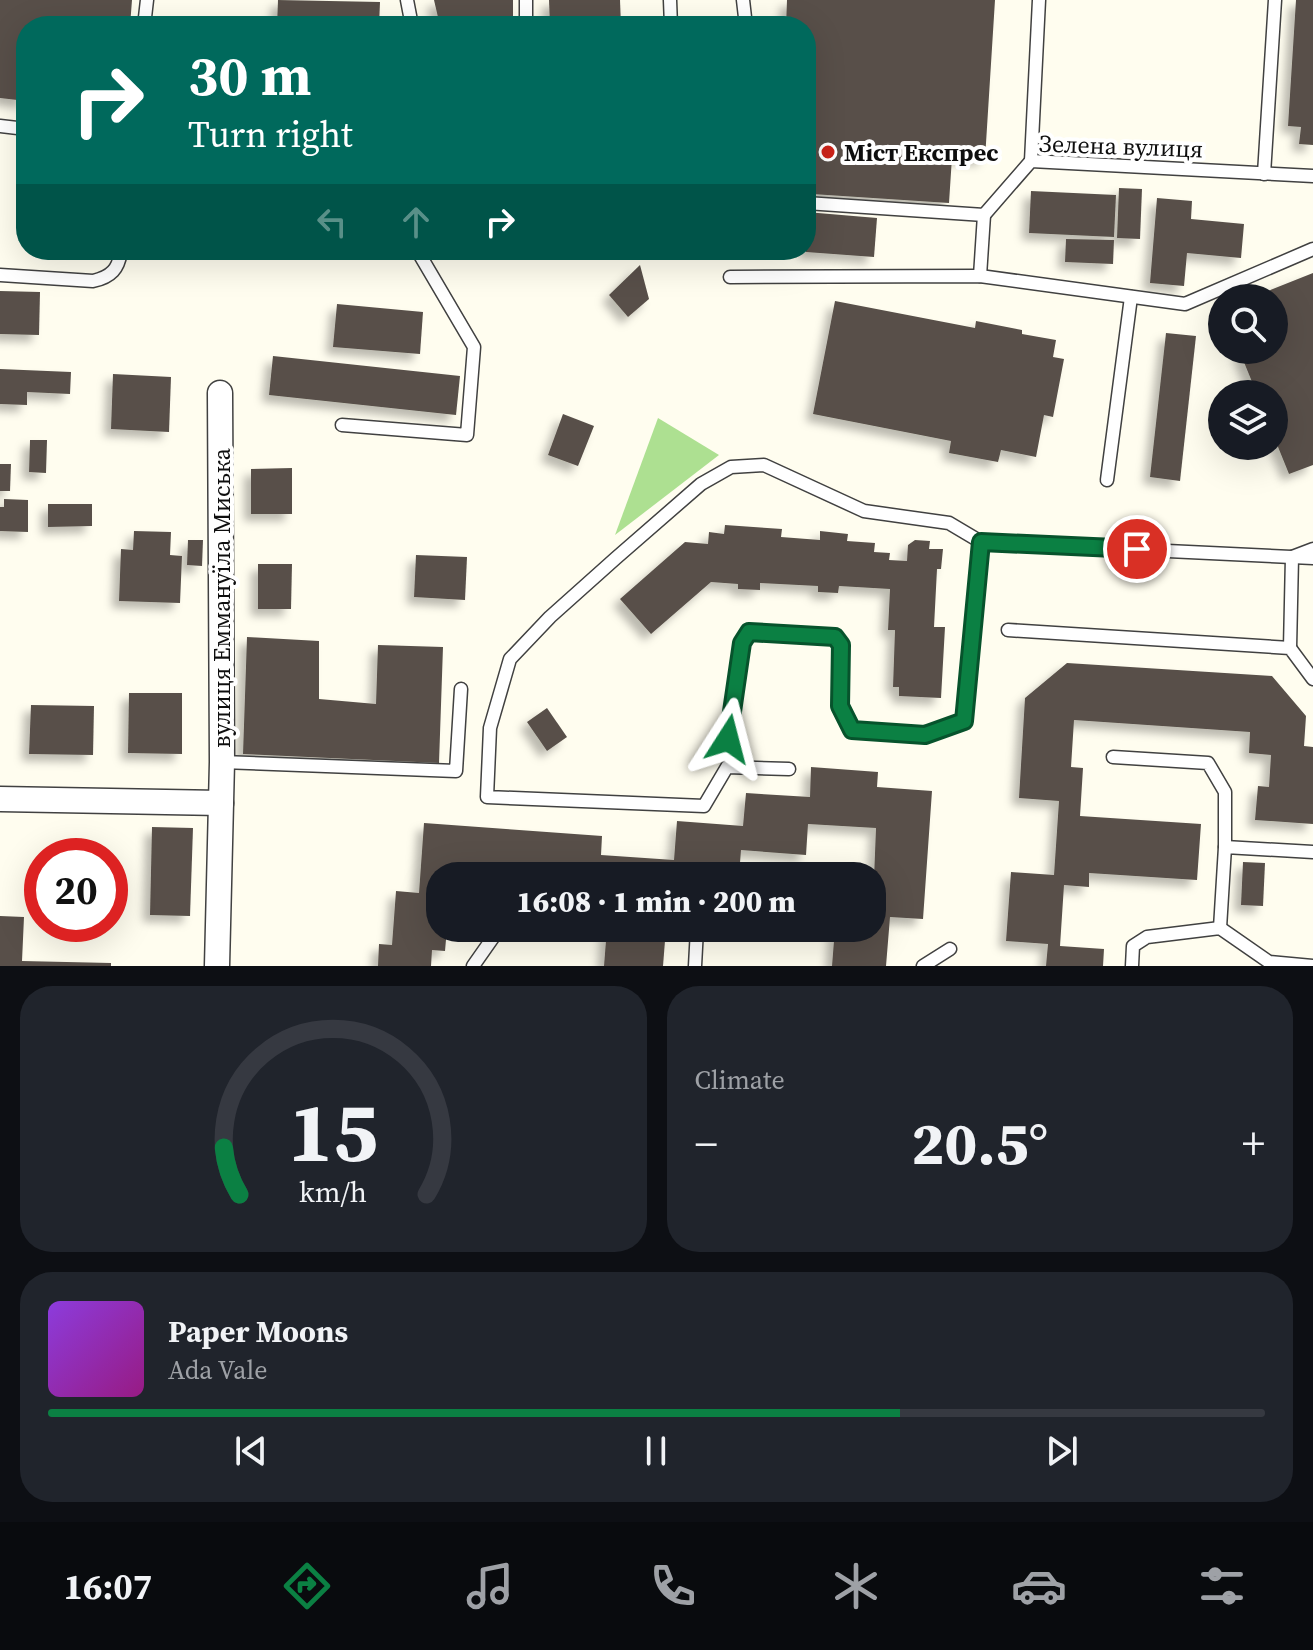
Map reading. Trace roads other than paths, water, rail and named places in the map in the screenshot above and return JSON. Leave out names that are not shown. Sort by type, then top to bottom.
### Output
[{"type":"street","name":"вулиця Еммануїла Миська","points":[[217,966],[222,762],[220,393]]},
{"type":"street","points":[[0,799],[221,803]]},
{"type":"lane","points":[[1031,161],[1039,0]]},
{"type":"lane","points":[[1264,174],[1275,0]]},
{"type":"lane","name":"Зелена вулиця","points":[[984,215],[1031,161],[1313,176]]},
{"type":"lane","points":[[816,204],[984,215],[980,276]]},
{"type":"lane","points":[[730,277],[980,276],[1185,304],[1313,249]]},
{"type":"lane","points":[[0,275],[93,281],[106,278],[116,269],[118,260]]},
{"type":"lane","points":[[342,425],[467,435],[474,347],[423,260]]},
{"type":"lane","points":[[1107,480],[1131,297]]},
{"type":"lane","points":[[789,769],[727,767],[704,806],[487,797],[490,728],[510,659],[550,617],[701,484],[731,467],[764,465],[864,511],[949,523],[981,542],[1313,558]]},
{"type":"lane","points":[[728,739],[742,643],[749,632],[835,637],[841,645],[840,706],[852,730],[925,735],[964,721],[981,542]]},
{"type":"lane","points":[[1292,557],[1313,549]]},
{"type":"lane","points":[[1292,557],[1290,648],[1313,679]]},
{"type":"lane","points":[[1008,630],[1290,648]]},
{"type":"lane","points":[[222,762],[456,771],[461,689]]},
{"type":"lane","points":[[1113,757],[1208,763],[1225,792],[1220,928]]},
{"type":"lane","points":[[1225,847],[1313,852]]},
{"type":"lane","points":[[1132,966],[1133,946],[1147,937],[1220,928],[1269,962],[1313,966]]},
{"type":"lane","points":[[473,966],[490,942]]},
{"type":"lane","points":[[695,966],[696,942]]},
{"type":"lane","points":[[923,966],[950,949]]},
{"type":"place","name":"Міст Експрес","points":[[828,152]]}]
